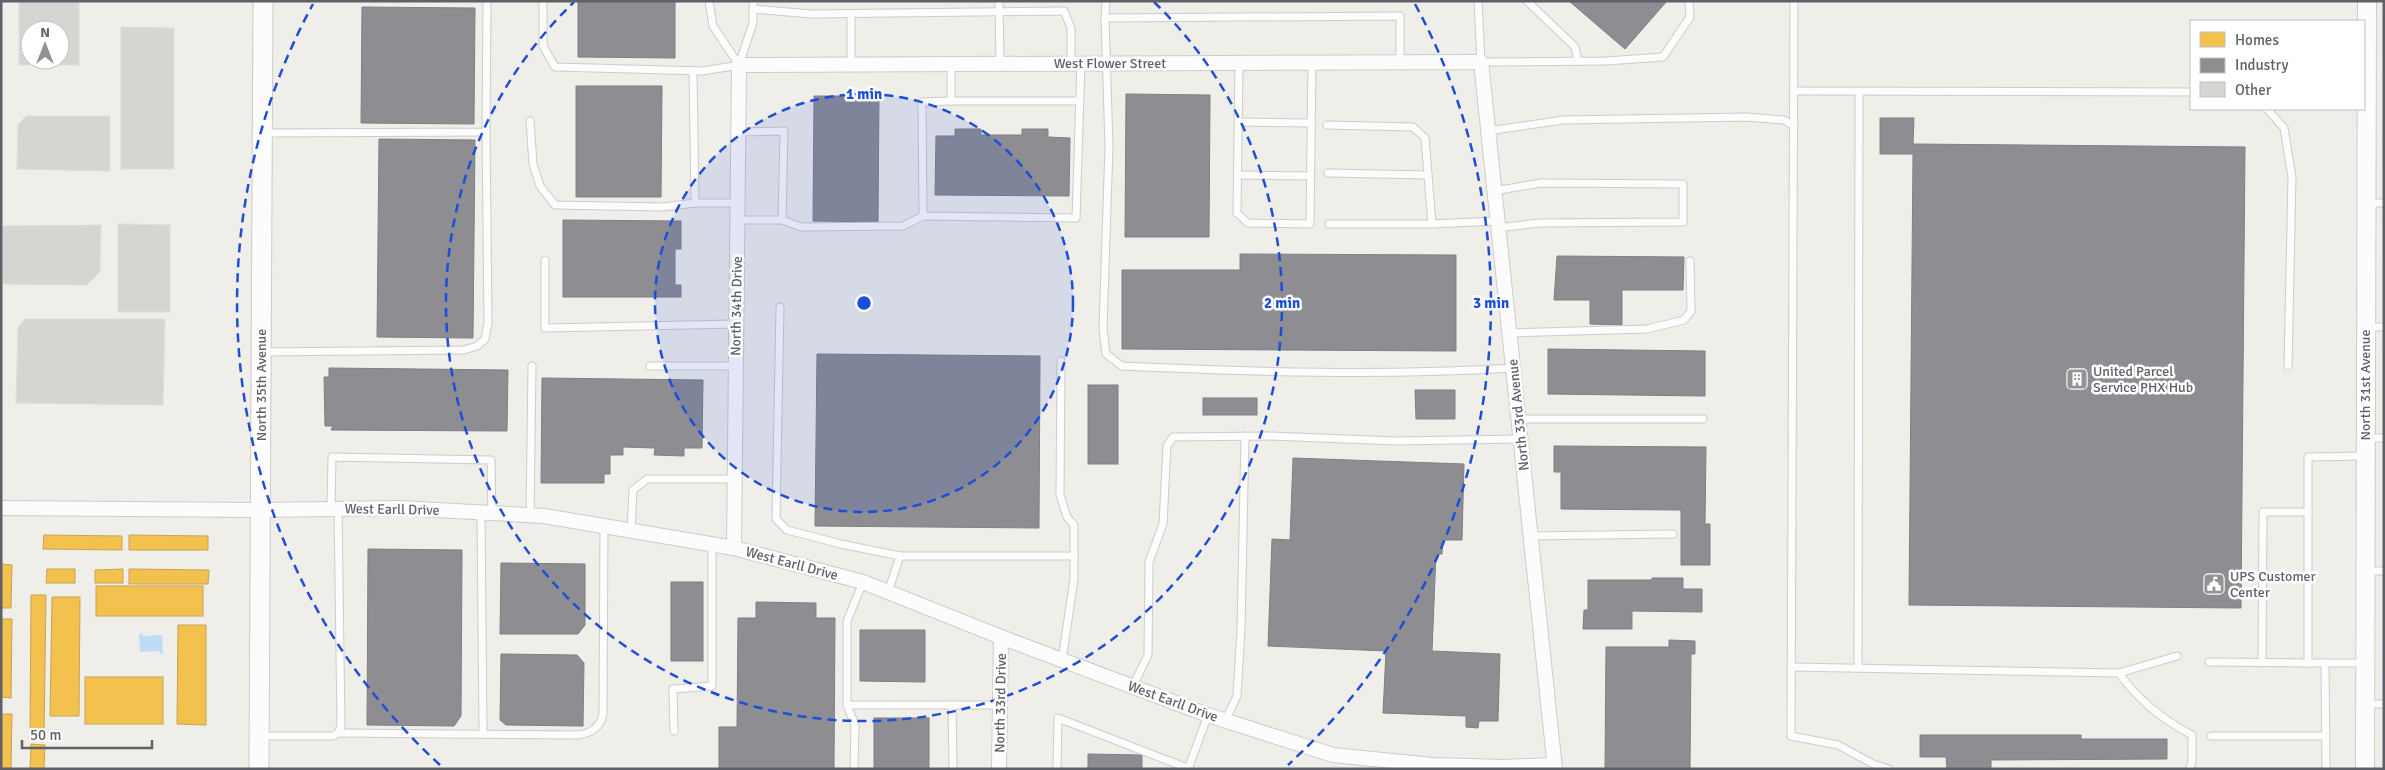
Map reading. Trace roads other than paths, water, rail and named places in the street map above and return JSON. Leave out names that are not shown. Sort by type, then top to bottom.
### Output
[{"type":"main road","name":"North 35th Avenue","points":[[259,769],[263,1]]},
{"type":"street","name":"North 31st Avenue","points":[[2365,769],[2365,94],[2367,1]]},
{"type":"street","name":"West Flower Street","points":[[739,64],[1481,62]]},
{"type":"street","name":"North 33rd Avenue","points":[[1481,62],[1554,767]]},
{"type":"street","name":"North 34th Drive","points":[[734,548],[739,64]]},
{"type":"street","name":"West Earll Drive","points":[[1,508],[261,510],[400,508],[530,516],[712,544],[863,582],[1000,637],[1208,715],[1333,755],[1432,765],[1554,767]]},
{"type":"street","name":"North 33rd Drive","points":[[999,769],[1000,637]]},
{"type":"lane","points":[[261,352],[464,350],[477,346],[485,340],[488,323],[487,1]]},
{"type":"lane","points":[[543,1],[543,46],[556,67],[693,71],[739,64]]},
{"type":"lane","points":[[708,1],[712,26],[739,64]]},
{"type":"lane","points":[[999,1],[1000,63]]},
{"type":"lane","points":[[1106,1],[1108,146],[1104,328],[1106,354],[1122,366],[1254,372],[1454,371],[1513,368]]},
{"type":"lane","points":[[1478,1],[1481,62],[1578,61],[1663,57],[1690,17],[1689,1]]},
{"type":"lane","points":[[1527,1],[1575,46],[1578,61]]},
{"type":"lane","points":[[1794,1],[1791,736],[1838,744],[1873,764],[1889,769]]},
{"type":"lane","points":[[737,220],[782,220],[801,227],[903,226],[923,216],[1076,218],[1080,101],[1071,28],[1064,12],[811,14],[753,5],[753,23],[739,64]]},
{"type":"lane","points":[[851,14],[851,64]]},
{"type":"lane","points":[[1105,18],[1400,16],[1400,62]]},
{"type":"lane","points":[[1239,63],[1238,213],[1248,223],[1310,224],[1312,62]]},
{"type":"lane","points":[[951,101],[952,64]]},
{"type":"lane","points":[[693,71],[695,203]]},
{"type":"lane","points":[[1794,91],[2190,92]]},
{"type":"lane","points":[[1858,668],[1859,92]]},
{"type":"lane","points":[[923,216],[922,102],[1080,101]]},
{"type":"lane","points":[[2268,110],[2284,128],[2292,177],[2288,366]]},
{"type":"lane","points":[[1488,131],[1563,120],[1747,117],[1784,120],[1794,126]]},
{"type":"lane","points":[[530,121],[533,164],[540,186],[555,205],[662,207],[695,203],[737,203]]},
{"type":"lane","points":[[1239,122],[1312,123]]},
{"type":"lane","points":[[1327,125],[1412,127],[1425,138],[1432,224]]},
{"type":"lane","points":[[738,132],[784,131],[782,220]]},
{"type":"lane","points":[[262,133],[486,132]]},
{"type":"lane","points":[[1328,174],[1428,175]]},
{"type":"lane","points":[[1238,175],[1311,176]]},
{"type":"lane","points":[[1328,224],[1683,222],[1684,184],[1541,183],[1494,190]]},
{"type":"lane","points":[[2365,203],[2384,203]]},
{"type":"lane","points":[[545,260],[545,328],[736,324]]},
{"type":"lane","points":[[1509,333],[1647,329],[1684,320],[1691,311],[1690,261]]},
{"type":"lane","points":[[780,307],[776,519],[787,530],[900,556],[1074,556]]},
{"type":"lane","points":[[2366,327],[2384,327]]},
{"type":"lane","points":[[1061,361],[1060,495],[1067,517],[1074,525],[1074,579],[1062,660]]},
{"type":"lane","points":[[530,516],[532,366]]},
{"type":"lane","points":[[650,366],[736,366]]},
{"type":"lane","points":[[1518,419],[1703,420]]},
{"type":"lane","points":[[1133,686],[1148,655],[1149,562],[1163,524],[1167,446],[1173,436],[1245,436],[1396,441],[1521,439]]},
{"type":"lane","points":[[1225,721],[1237,696],[1245,436]]},
{"type":"lane","points":[[2366,438],[2384,438]]},
{"type":"lane","points":[[2308,663],[2308,456],[2366,456]]},
{"type":"lane","points":[[338,733],[341,726],[332,457],[491,460],[486,513],[483,734]]},
{"type":"lane","points":[[632,531],[633,490],[647,479],[735,478]]},
{"type":"lane","points":[[2262,663],[2262,512],[2308,512]]},
{"type":"lane","points":[[260,736],[333,736],[338,733],[586,734],[598,726],[603,714],[604,526]]},
{"type":"lane","points":[[1530,536],[1673,534]]},
{"type":"lane","points":[[674,731],[673,690],[712,686],[712,544]]},
{"type":"lane","points":[[888,592],[900,556]]},
{"type":"lane","points":[[2366,571],[2384,571]]},
{"type":"lane","points":[[854,769],[855,724],[847,705],[847,621],[863,582]]},
{"type":"lane","points":[[1792,667],[2119,673],[2177,656]]},
{"type":"lane","points":[[2209,662],[2366,663]]},
{"type":"lane","points":[[2325,663],[2326,769]]},
{"type":"lane","points":[[2119,673],[2151,708],[2171,724],[2192,735],[2192,761],[2190,769]]},
{"type":"lane","points":[[2366,704],[2384,704]]},
{"type":"lane","points":[[847,705],[1000,705]]},
{"type":"lane","points":[[952,705],[953,769]]},
{"type":"lane","points":[[1057,769],[1058,718],[1188,769],[1208,715]]},
{"type":"lane","points":[[2211,736],[2326,736]]},
{"type":"water","points":[[142,633],[143,636],[162,635],[163,654],[160,654],[159,651],[140,652],[139,635]]},
{"type":"place","name":"United Parcel Service PHX Hub","points":[[2077,379]]},
{"type":"place","name":"UPS Customer Center","points":[[2214,584]]}]
